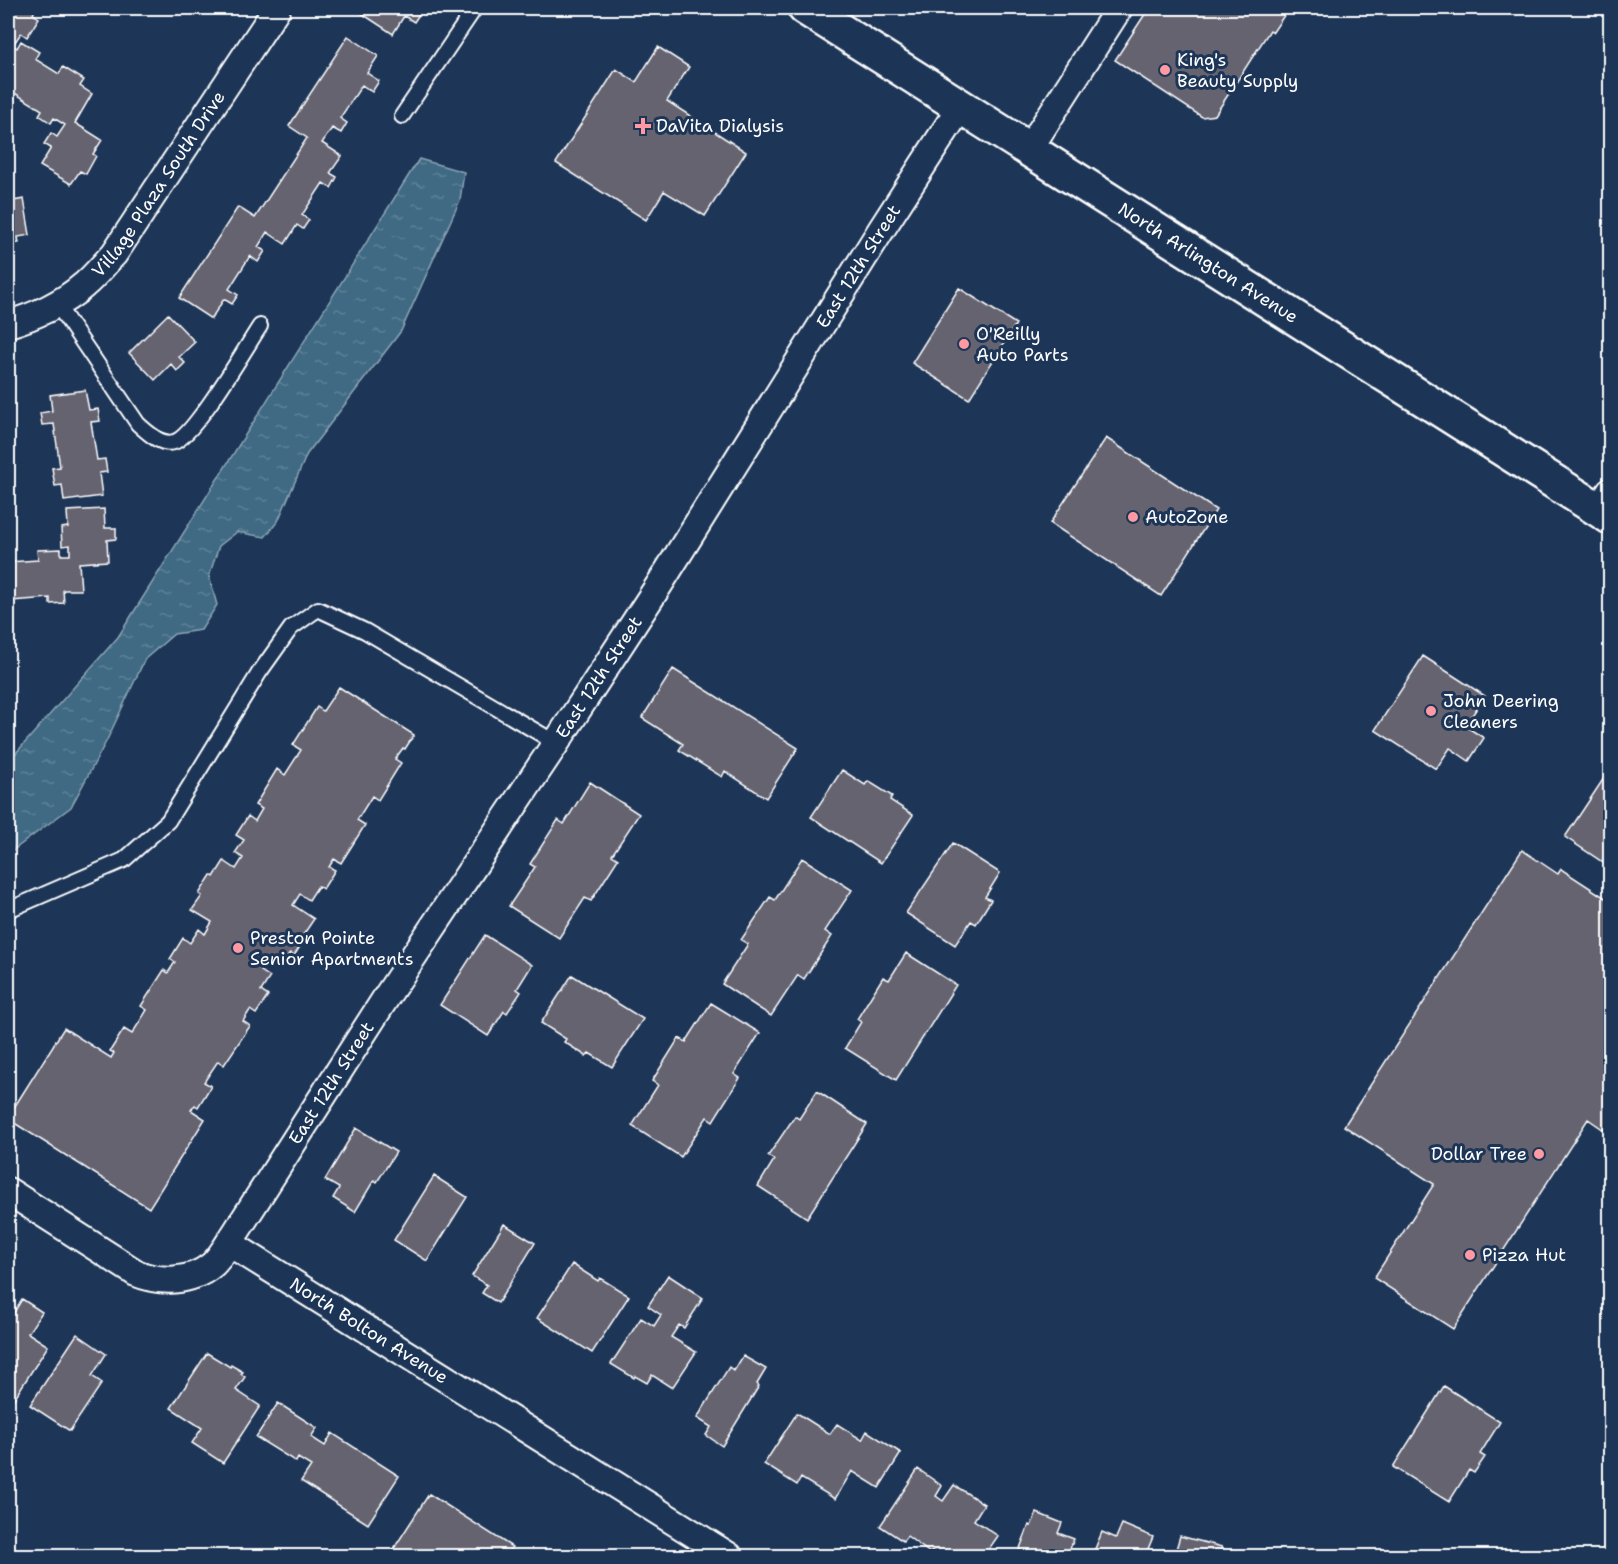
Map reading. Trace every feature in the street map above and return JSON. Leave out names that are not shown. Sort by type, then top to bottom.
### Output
[{"type":"main road","name":"North Arlington Avenue","points":[[805,8],[1607,506]]},
{"type":"street","name":"Village Plaza South Drive","points":[[8,324],[22,320],[56,303],[85,285],[114,254],[277,8]]},
{"type":"street","points":[[1029,149],[1119,8]]},
{"type":"street","name":"East 12th Street","points":[[229,1243],[387,996],[659,585],[961,106]]},
{"type":"street","points":[[8,1191],[136,1273],[159,1280],[182,1278],[205,1270],[213,1265],[229,1243]]},
{"type":"street","name":"North Bolton Avenue","points":[[229,1243],[729,1557]]},
{"type":"lane","points":[[402,116],[475,8]]},
{"type":"lane","points":[[56,303],[138,424],[148,434],[173,443],[184,437],[198,420],[260,326]]},
{"type":"lane","points":[[8,910],[124,860],[168,821],[259,673],[291,628],[318,609],[365,631],[556,743]]},
{"type":"water","points":[[419,159],[464,172],[460,200],[401,331],[307,454],[278,521],[265,537],[237,532],[219,546],[209,576],[217,605],[201,630],[174,634],[145,659],[107,740],[71,807],[8,854],[8,762],[118,637]]},
{"type":"building","points":[[8,8],[36,8],[33,14],[39,18],[27,37],[21,33],[13,45],[17,48],[21,41],[39,52],[35,59],[59,74],[63,67],[84,80],[80,86],[92,94],[75,123],[102,140],[93,154],[96,156],[86,174],[80,171],[71,184],[40,166],[51,148],[44,144],[51,133],[57,137],[65,125],[54,118],[51,123],[39,115],[42,110],[10,90],[8,93]]},
{"type":"building","points":[[365,8],[412,8],[420,13],[414,22],[404,16],[393,34],[361,13]]},
{"type":"building","points":[[1149,8],[1289,8],[1273,32],[1270,30],[1215,115],[1202,117],[1115,60]]},
{"type":"building","points":[[348,36],[378,56],[367,73],[379,81],[372,92],[362,85],[340,118],[347,123],[341,133],[332,128],[322,143],[342,156],[330,173],[337,177],[331,188],[323,183],[302,215],[309,220],[303,229],[297,225],[285,244],[267,232],[258,247],[265,251],[258,262],[250,256],[229,289],[238,295],[232,304],[224,299],[211,319],[179,298],[238,207],[255,218],[307,138],[289,126]]},
{"type":"building","name":"DaVita Dialysis","points":[[658,47],[689,67],[667,101],[746,152],[705,216],[664,191],[646,220],[556,163],[616,69],[636,82]]},
{"type":"building","points":[[24,199],[30,235],[18,237],[19,243],[8,245],[8,202]]},
{"type":"building","name":"O'Reilly Auto Parts","points":[[959,288],[1016,324],[969,399],[912,363]]},
{"type":"building","points":[[168,314],[195,342],[179,357],[185,363],[177,371],[171,364],[155,380],[129,353]]},
{"type":"building","points":[[85,390],[89,410],[98,409],[100,421],[91,422],[97,460],[105,459],[107,472],[99,473],[102,496],[64,501],[62,485],[55,486],[52,468],[60,467],[54,424],[42,425],[40,413],[52,411],[50,395]]},
{"type":"building","name":"AutoZone","points":[[1106,438],[1216,510],[1161,596],[1050,523]]},
{"type":"building","points":[[104,509],[105,528],[116,528],[116,539],[107,540],[108,561],[79,563],[81,590],[63,590],[64,603],[50,604],[50,598],[11,601],[11,608],[8,608],[8,557],[9,562],[38,560],[37,550],[61,549],[61,555],[70,555],[70,545],[62,546],[61,528],[68,527],[67,511]]},
{"type":"building","name":"John Deering Cleaners","points":[[1423,656],[1485,696],[1465,726],[1484,738],[1469,761],[1450,748],[1436,769],[1375,730]]},
{"type":"building","points":[[673,669],[798,748],[766,798],[725,771],[722,777],[679,750],[683,744],[642,718]]},
{"type":"building","name":"Preston Pointe Senior Apartments","points":[[339,687],[414,735],[395,759],[401,763],[378,800],[372,796],[357,820],[365,825],[341,863],[334,859],[329,867],[335,870],[323,889],[318,886],[309,900],[300,894],[293,905],[314,919],[303,935],[306,937],[294,956],[290,953],[281,968],[268,960],[261,971],[270,977],[261,991],[268,996],[256,1014],[250,1010],[243,1021],[250,1026],[224,1065],[218,1061],[204,1082],[211,1086],[198,1107],[195,1105],[191,1110],[205,1119],[149,1208],[8,1117],[64,1028],[111,1058],[114,1053],[110,1051],[124,1029],[132,1034],[147,1010],[141,1006],[164,970],[168,973],[175,962],[170,959],[183,938],[190,943],[199,929],[205,934],[212,922],[192,910],[202,896],[199,894],[211,875],[214,877],[224,861],[236,869],[243,858],[235,853],[244,840],[236,835],[248,816],[255,821],[262,809],[255,805],[277,769],[285,775],[301,750],[293,745],[317,707],[323,711]]},
{"type":"building","points":[[1610,769],[1610,867],[1565,837]]},
{"type":"building","points":[[842,770],[865,785],[868,781],[892,796],[890,800],[913,815],[881,863],[811,817]]},
{"type":"building","points":[[590,782],[639,814],[612,855],[618,859],[591,901],[585,898],[559,938],[509,906],[535,867],[530,864],[558,820],[564,824]]},
{"type":"building","points":[[953,843],[1000,873],[985,897],[991,900],[976,924],[971,921],[955,945],[906,913]]},
{"type":"building","points":[[1522,850],[1558,874],[1561,869],[1610,901],[1610,1134],[1588,1119],[1453,1329],[1374,1278],[1434,1184],[1344,1126]]},
{"type":"building","points":[[802,858],[852,890],[825,931],[832,936],[804,979],[798,975],[771,1016],[722,984],[748,944],[741,940],[770,897],[775,900]]},
{"type":"building","points":[[485,935],[532,965],[517,989],[521,992],[507,1013],[504,1011],[488,1036],[440,1005]]},
{"type":"building","points":[[906,953],[956,985],[896,1080],[845,1048],[861,1022],[857,1019],[883,977],[889,980]]},
{"type":"building","points":[[572,975],[643,1019],[612,1067],[589,1053],[586,1056],[564,1042],[566,1039],[541,1023]]},
{"type":"building","points":[[711,1003],[760,1033],[734,1074],[740,1078],[713,1121],[707,1117],[681,1157],[632,1126],[658,1085],[652,1081],[679,1038],[686,1042]]},
{"type":"building","points":[[817,1091],[867,1124],[807,1218],[758,1186],[774,1160],[768,1156],[795,1116],[799,1119]]},
{"type":"building","points":[[356,1128],[396,1152],[377,1182],[374,1180],[355,1212],[333,1198],[339,1188],[325,1180]]},
{"type":"building","points":[[434,1176],[467,1197],[427,1261],[394,1240]]},
{"type":"building","points":[[504,1224],[535,1243],[498,1303],[482,1293],[487,1285],[472,1276]]},
{"type":"building","points":[[572,1264],[598,1281],[600,1278],[629,1296],[592,1353],[537,1318]]},
{"type":"building","points":[[668,1275],[703,1298],[684,1328],[679,1325],[671,1337],[696,1352],[672,1388],[652,1375],[647,1383],[611,1364],[641,1318],[654,1326],[661,1315],[648,1306]]},
{"type":"building","points":[[22,1299],[42,1312],[28,1333],[48,1346],[10,1405],[8,1404],[8,1322]]},
{"type":"building","points":[[77,1334],[106,1354],[92,1376],[102,1383],[70,1431],[30,1405]]},
{"type":"building","points":[[207,1353],[243,1372],[241,1374],[245,1377],[236,1390],[260,1406],[223,1463],[192,1443],[202,1428],[171,1408]]},
{"type":"building","points":[[743,1356],[766,1369],[757,1384],[759,1386],[722,1446],[706,1435],[711,1427],[697,1418],[729,1367],[734,1371]]},
{"type":"building","points":[[1444,1386],[1500,1422],[1480,1454],[1485,1457],[1474,1473],[1469,1470],[1449,1502],[1393,1467]]},
{"type":"building","points":[[278,1403],[317,1428],[311,1437],[325,1446],[332,1433],[399,1476],[368,1524],[301,1481],[311,1466],[298,1458],[296,1462],[256,1437]]},
{"type":"building","points":[[797,1413],[830,1434],[837,1424],[862,1440],[867,1431],[901,1453],[879,1488],[852,1471],[835,1499],[801,1478],[797,1485],[764,1464]]},
{"type":"building","points":[[918,1469],[942,1486],[936,1496],[943,1501],[954,1485],[984,1504],[974,1520],[998,1536],[984,1556],[954,1556],[949,1553],[947,1556],[940,1556],[932,1551],[930,1553],[907,1536],[903,1541],[880,1526]]},
{"type":"building","points":[[429,1494],[512,1547],[506,1556],[396,1556],[391,1553]]},
{"type":"building","points":[[1037,1513],[1062,1523],[1058,1533],[1074,1539],[1067,1556],[1017,1556],[1029,1525],[1031,1526]]},
{"type":"building","points":[[1122,1524],[1153,1537],[1148,1549],[1156,1553],[1154,1556],[1092,1556],[1102,1532],[1116,1538]]},
{"type":"building","points":[[1180,1536],[1222,1547],[1219,1556],[1174,1556]]},
{"type":"place","name":"King's Beauty Supply","points":[[1165,70]]},
{"type":"place","name":"DaVita Dialysis","points":[[643,126]]},
{"type":"place","name":"O'Reilly Auto Parts","points":[[964,344]]},
{"type":"place","name":"AutoZone","points":[[1133,517]]},
{"type":"place","name":"John Deering Cleaners","points":[[1431,711]]},
{"type":"place","name":"Preston Pointe Senior Apartments","points":[[238,948]]},
{"type":"place","name":"Dollar Tree","points":[[1539,1154]]},
{"type":"place","name":"Pizza Hut","points":[[1470,1255]]}]
